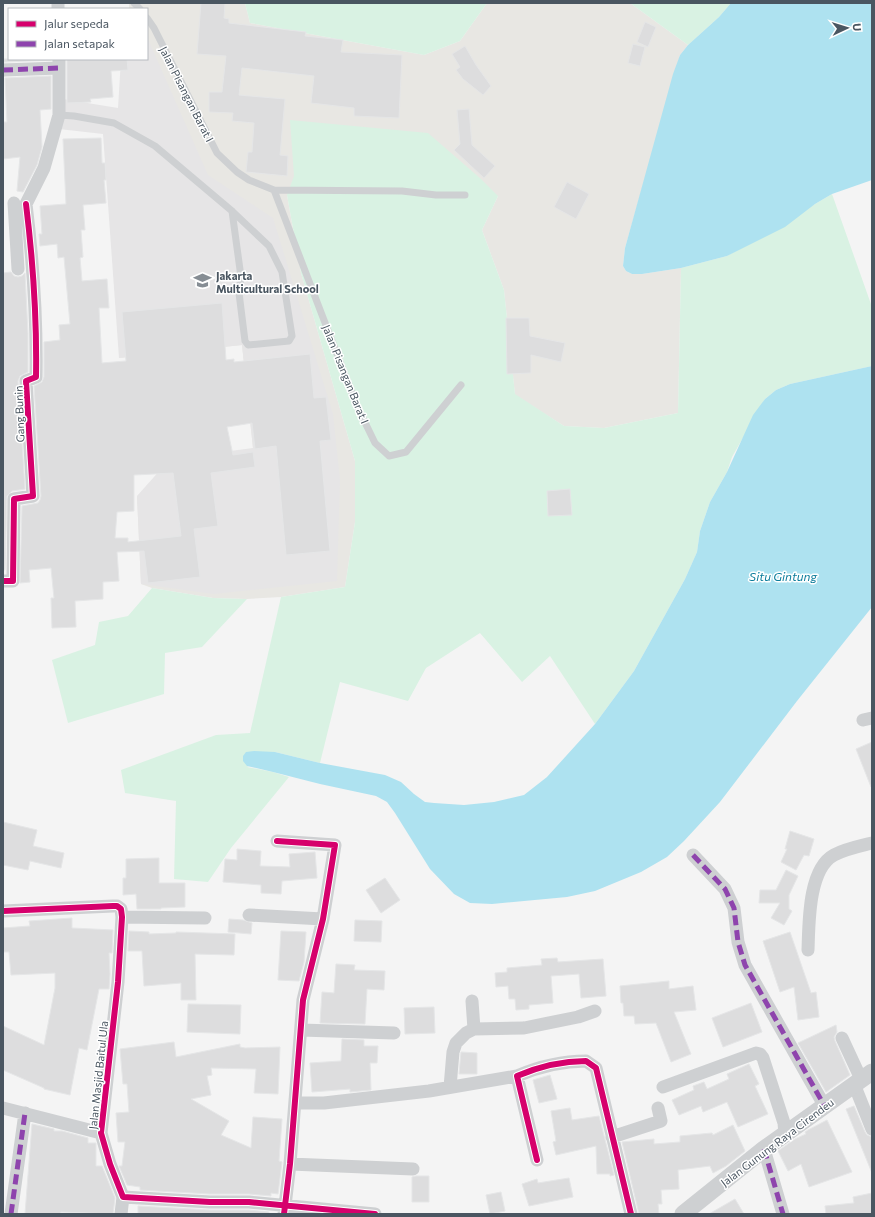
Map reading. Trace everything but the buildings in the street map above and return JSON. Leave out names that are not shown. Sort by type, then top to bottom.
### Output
[{"type":"street","points":[[3,70],[59,64],[59,115],[44,168],[14,203],[18,269]]},
{"type":"street","name":"Gang Bunin","points":[[3,581],[13,581],[14,499],[33,496],[26,381],[36,377],[37,339],[34,284],[14,203]]},
{"type":"street","points":[[277,841],[335,845],[323,919],[303,1000],[296,1103],[284,1210]]},
{"type":"street","points":[[808,950],[809,918],[813,894],[822,865],[833,855],[872,843]]},
{"type":"street","points":[[693,855],[725,889],[734,908],[738,942],[745,965],[824,1105]]},
{"type":"street","points":[[3,911],[117,906],[121,909],[122,917],[205,918]]},
{"type":"street","points":[[248,915],[323,919]]},
{"type":"street","name":"Jalan Masjid Baitul Ula","points":[[122,917],[118,982],[101,1133],[110,1164],[123,1197]]},
{"type":"street","points":[[472,1001],[474,1029]]},
{"type":"street","points":[[450,1087],[453,1052],[456,1043],[461,1036],[474,1029],[524,1028],[578,1018],[595,1011]]},
{"type":"street","points":[[300,1030],[394,1033]]},
{"type":"street","points":[[842,1038],[862,1078],[872,1129]]},
{"type":"street","points":[[663,1087],[756,1053],[760,1054],[763,1058],[784,1123],[785,1134]]},
{"type":"street","points":[[296,1103],[324,1103],[429,1091],[517,1076],[530,1071],[566,1063],[586,1061],[596,1068],[631,1214]]},
{"type":"street","points":[[517,1076],[537,1160]]},
{"type":"street","name":"Jalan Gunung Raya Cirendeu","points":[[688,1212],[764,1149],[862,1078]]},
{"type":"street","name":"Jalan Masjid Baitul Ula","points":[[3,1108],[101,1133]]},
{"type":"street","points":[[612,1137],[661,1121],[658,1108]]},
{"type":"street","points":[[11,1214],[25,1113]]},
{"type":"street","points":[[764,1149],[783,1214]]},
{"type":"street","points":[[290,1164],[412,1169]]},
{"type":"street","points":[[122,1214],[123,1197],[210,1202],[248,1202],[284,1210],[375,1214]]},
{"type":"lane","name":"Jalan Pisangan Barat I","points":[[148,19],[154,28],[217,153],[237,172],[249,180],[274,190],[402,191],[436,195],[465,195]]},
{"type":"lane","points":[[59,115],[114,123],[155,146],[232,211],[269,246],[282,272],[292,336],[289,341],[248,345],[245,341],[239,293],[241,277],[232,211]]},
{"type":"lane","name":"Jalan Pisangan Barat I","points":[[274,190],[358,406],[375,443],[389,456],[406,452],[461,385]]},
{"type":"shaded area","points":[[129,3],[245,3],[250,23],[424,55],[460,41],[487,3],[630,3],[688,45],[680,55],[625,248],[623,266],[626,271],[632,274],[642,274],[681,268],[678,413],[604,428],[564,426],[515,395],[504,290],[482,230],[498,196],[287,195],[301,273],[355,461],[355,522],[345,587],[281,597],[247,599],[213,598],[152,588],[141,584],[137,496],[253,448],[242,345],[119,358],[148,60],[148,8],[129,8]]},
{"type":"shaded area","name":"Jakarta Multicultural School","points":[[148,39],[208,175],[273,218],[333,414],[340,480],[337,581],[214,594],[141,584],[137,496],[170,459],[253,448],[242,345],[119,358],[103,134],[59,129],[63,99],[118,108],[121,60],[148,60]]},
{"type":"green space","points":[[245,3],[487,3],[460,41],[424,55],[250,23]]},
{"type":"green space","points":[[630,3],[731,3],[719,17],[688,45]]},
{"type":"green space","points":[[290,120],[428,133],[481,179],[498,196],[482,230],[504,290],[515,394],[564,426],[604,428],[678,413],[681,268],[727,256],[832,194],[872,307],[872,366],[790,384],[776,390],[765,399],[732,457],[727,472],[710,502],[700,531],[697,552],[685,579],[634,671],[595,724],[550,656],[522,682],[480,633],[426,668],[408,701],[340,682],[320,763],[275,752],[247,767],[289,777],[231,848],[208,882],[174,879],[176,801],[125,793],[121,770],[216,735],[250,733],[281,597],[345,587],[355,522],[355,461],[301,273],[287,195],[294,176]]},
{"type":"green space","points":[[152,588],[213,598],[247,599],[202,647],[165,653],[164,694],[68,723],[52,660],[95,645],[99,622],[128,616]]},
{"type":"water","points":[[731,3],[872,3],[872,180],[832,194],[815,204],[785,227],[727,256],[681,268],[642,274],[632,274],[626,271],[623,266],[625,248],[673,74],[680,55],[688,45],[719,17]]},
{"type":"water","name":"Situ Gintung","points":[[872,366],[872,607],[797,701],[720,802],[667,857],[641,872],[595,891],[567,897],[492,904],[470,903],[454,894],[430,869],[387,802],[376,796],[247,766],[243,761],[243,756],[246,752],[275,752],[320,763],[385,775],[401,782],[425,802],[464,805],[494,802],[524,795],[547,777],[595,724],[634,671],[685,579],[697,552],[700,531],[710,502],[727,472],[753,415],[765,399],[776,390],[790,384]]},
{"type":"marked path","points":[[3,70],[59,68]]},
{"type":"marked path","points":[[693,855],[725,889],[734,908],[738,942],[745,965],[824,1105]]},
{"type":"marked path","points":[[11,1214],[25,1113]]},
{"type":"marked path","points":[[764,1149],[783,1214]]},
{"type":"cycle path","points":[[3,581],[13,581],[14,499],[33,496],[26,381],[36,377],[36,334],[33,268],[26,204]]},
{"type":"cycle path","points":[[277,841],[335,845],[323,919],[303,1000],[290,1164],[284,1214]]},
{"type":"cycle path","points":[[3,911],[113,906],[117,906],[121,909],[122,917],[118,982],[101,1133],[110,1164],[123,1197],[210,1202],[249,1202],[375,1214]]},
{"type":"cycle path","points":[[537,1160],[517,1076],[551,1065],[586,1061],[596,1068],[631,1214]]},
{"type":"place","name":"Jakarta Multicultural School","points":[[203,281]]}]
